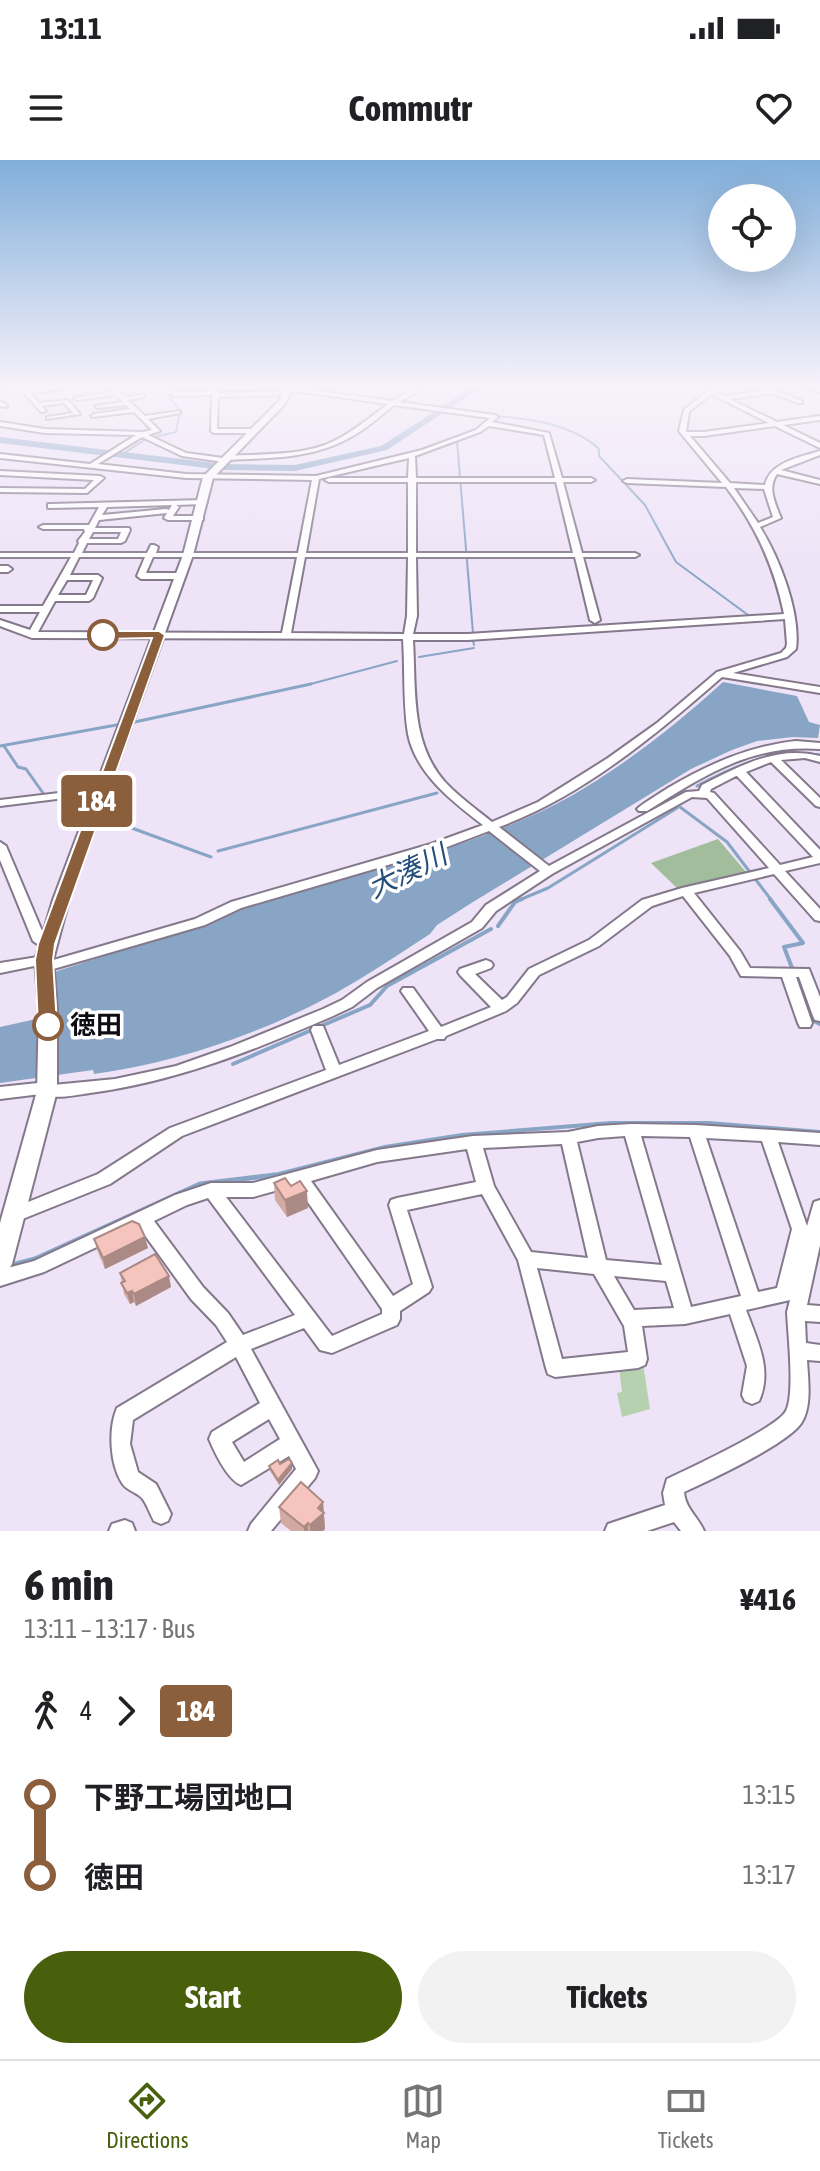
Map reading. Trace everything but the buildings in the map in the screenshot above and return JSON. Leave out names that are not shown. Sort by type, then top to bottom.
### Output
[{"type":"main road","points":[[0,1264],[47,1088],[45,957],[96,804],[188,555],[202,507],[219,465],[234,450]]},
{"type":"street","points":[[91,466],[118,450]]},
{"type":"street","points":[[174,450],[219,465],[315,479],[591,480]]},
{"type":"street","points":[[0,456],[91,466],[219,465],[312,450]]},
{"type":"street","points":[[315,479],[424,450]]},
{"type":"street","points":[[551,450],[595,620]]},
{"type":"street","points":[[0,968],[200,922],[236,905],[435,847],[491,827],[542,804],[612,760],[661,725],[720,674],[769,661],[791,649],[793,636],[779,571],[731,486],[699,450]]},
{"type":"street","points":[[756,526],[777,518],[766,496],[766,487],[775,471],[820,453]]},
{"type":"street","points":[[412,455],[412,616],[408,637],[412,718],[421,754],[441,784],[543,868]]},
{"type":"street","points":[[775,471],[820,482]]},
{"type":"street","points":[[0,473],[100,478],[87,491],[0,490]]},
{"type":"street","points":[[286,636],[315,479]]},
{"type":"street","points":[[627,481],[766,487]]},
{"type":"street","points":[[75,491],[70,498],[202,507]]},
{"type":"street","points":[[176,504],[168,518],[202,507]]},
{"type":"street","points":[[43,527],[176,504]]},
{"type":"street","points":[[66,517],[95,519],[176,504]]},
{"type":"street","points":[[51,506],[126,530],[138,530]]},
{"type":"street","points":[[32,635],[95,519]]},
{"type":"street","points":[[82,541],[121,541],[126,530]]},
{"type":"street","points":[[74,559],[152,551],[188,555],[635,555]]},
{"type":"street","points":[[152,551],[141,576],[180,576]]},
{"type":"street","points":[[0,555],[113,563]]},
{"type":"street","points":[[52,598],[89,598],[98,578],[64,577]]},
{"type":"street","points":[[0,609],[46,609]]},
{"type":"street","points":[[0,623],[32,635],[490,637],[789,616]]},
{"type":"street","points":[[720,674],[820,690]]},
{"type":"street","points":[[610,836],[639,812],[733,758],[783,745],[820,746]]},
{"type":"street","points":[[820,759],[793,755],[774,759],[706,787],[710,797],[820,917]]},
{"type":"street","points":[[774,759],[820,804]]},
{"type":"street","points":[[14,1215],[104,1179],[176,1132],[439,1035],[501,1008],[519,992],[534,972],[594,943],[647,903],[820,858],[739,771]]},
{"type":"street","points":[[0,1093],[47,1088],[113,1087],[177,1072],[236,1053],[360,998],[372,985],[477,925],[491,908],[543,868],[690,794],[710,797]]},
{"type":"street","points":[[0,803],[96,804]]},
{"type":"street","points":[[0,846],[45,957]]},
{"type":"street","points":[[686,891],[746,973],[820,972]]},
{"type":"street","points":[[486,965],[465,972],[501,1008]]},
{"type":"street","points":[[795,972],[820,1016]]},
{"type":"street","points":[[795,972],[805,1023]]},
{"type":"street","points":[[408,991],[439,1035]]},
{"type":"street","points":[[318,1030],[335,1073]]},
{"type":"street","points":[[631,1130],[685,1316]]},
{"type":"street","points":[[0,1278],[38,1267],[142,1218],[211,1190],[253,1190],[377,1156],[473,1142],[568,1138],[631,1130],[820,1139]]},
{"type":"street","points":[[696,1131],[744,1304],[756,1366],[752,1395]]},
{"type":"street","points":[[694,1531],[677,1511],[671,1497],[674,1486],[729,1460],[782,1428],[794,1418],[799,1394],[793,1300],[800,1229],[768,1135]]},
{"type":"street","points":[[473,1142],[486,1187],[526,1259],[555,1368],[638,1359],[630,1318],[620,1308],[599,1266],[568,1138]]},
{"type":"street","points":[[211,1190],[327,1344],[332,1345],[391,1319],[391,1307],[300,1178]]},
{"type":"street","points":[[391,1307],[423,1287],[397,1205],[486,1187]]},
{"type":"street","points":[[793,1300],[815,1248],[820,1207]]},
{"type":"street","points":[[142,1218],[197,1293],[222,1319],[308,1471],[258,1531]]},
{"type":"street","points":[[526,1259],[671,1274]]},
{"type":"street","points":[[630,1318],[685,1316],[744,1304],[793,1300],[820,1314]]},
{"type":"street","points":[[161,1514],[149,1491],[130,1478],[120,1444],[124,1415],[239,1345],[308,1318]]},
{"type":"street","points":[[797,1351],[820,1353]]},
{"type":"street","points":[[272,1406],[219,1439],[241,1475],[292,1443]]},
{"type":"street","points":[[615,1531],[677,1511]]},
{"type":"green space","points":[[718,839],[746,872],[679,890],[651,863]]},
{"type":"green space","points":[[643,1364],[650,1409],[622,1417],[617,1393],[622,1392],[619,1368]]},
{"type":"water","name":"大湊川","points":[[723,682],[797,696],[809,722],[820,725],[818,738],[757,741],[691,769],[473,902],[360,979],[279,1021],[219,1044],[157,1062],[94,1074],[93,1070],[0,1083],[0,1027],[59,1014],[54,972],[205,924],[240,908],[452,847],[534,815],[571,796],[631,757]]},
{"type":"waterway","points":[[82,450],[223,467],[295,468],[375,450]]},
{"type":"waterway","points":[[121,455],[129,450]]},
{"type":"waterway","points":[[458,450],[473,633]]},
{"type":"waterway","points":[[599,450],[599,456],[645,505],[676,562],[748,615]]},
{"type":"waterway","points":[[473,640],[474,645]]},
{"type":"waterway","points":[[419,657],[474,648]]},
{"type":"waterway","points":[[308,685],[397,661]]},
{"type":"waterway","points":[[130,723],[308,685]]},
{"type":"waterway","points":[[303,686],[308,685]]},
{"type":"waterway","points":[[0,746],[122,724]]},
{"type":"waterway","points":[[4,746],[18,767],[26,769],[43,793]]},
{"type":"waterway","points":[[697,786],[727,771],[771,756],[820,755]]},
{"type":"waterway","points":[[218,851],[437,793]]},
{"type":"waterway","points":[[75,802],[88,808]]},
{"type":"waterway","points":[[680,807],[727,842],[772,901]]},
{"type":"waterway","points":[[517,901],[548,888],[677,808]]},
{"type":"waterway","points":[[107,819],[211,857]]},
{"type":"waterway","points":[[498,926],[515,902],[522,899]]},
{"type":"waterway","points":[[770,899],[803,943],[784,947],[812,1020],[820,1024]]},
{"type":"waterway","points":[[321,1026],[370,1005],[387,986],[491,929]]},
{"type":"waterway","points":[[233,1064],[314,1029]]},
{"type":"waterway","points":[[275,1175],[385,1147],[462,1135],[611,1123],[709,1123],[820,1132]]},
{"type":"waterway","points":[[12,1265],[35,1259],[200,1184],[275,1175]]},
{"type":"waterway","points":[[267,1177],[275,1175]]},
{"type":"bus line","name":"184","points":[[48,1025],[44,960],[47,944],[159,635],[103,635]]},
{"type":"place","name":"徳田","points":[[48,1025]]}]
